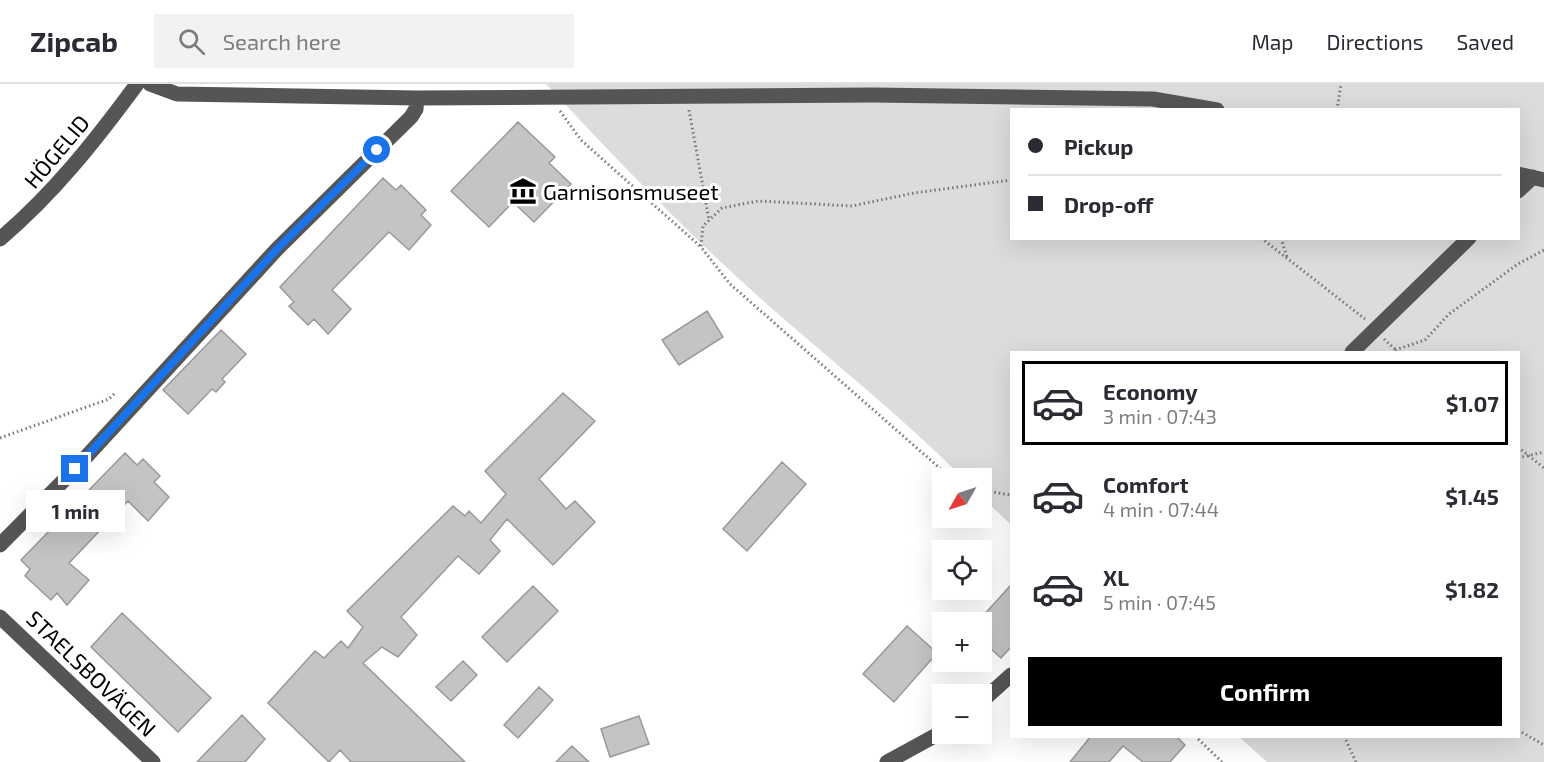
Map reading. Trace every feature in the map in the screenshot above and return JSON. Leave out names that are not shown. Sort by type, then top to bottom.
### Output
[{"type":"street","name":"HÖGELID","points":[[0,239],[36,208],[87,152],[137,84]]},
{"type":"street","points":[[150,84],[177,94],[417,98],[873,95],[1153,99],[1205,108]]},
{"type":"street","points":[[0,545],[75,469],[277,249],[411,117],[416,109],[417,98]]},
{"type":"street","points":[[1520,189],[1532,177]]},
{"type":"street","points":[[1353,351],[1467,240]]},
{"type":"street","name":"STAELSBOVÄGEN","points":[[0,617],[153,762]]},
{"type":"street","points":[[992,692],[1010,676]]},
{"type":"street","points":[[887,762],[932,737]]},
{"type":"path","points":[[1337,108],[1341,84]]},
{"type":"path","points":[[686,97],[709,220]]},
{"type":"path","points":[[550,98],[581,140],[701,247],[730,284],[940,468]]},
{"type":"path","points":[[701,247],[704,226],[722,208],[758,201],[852,206],[914,193],[1010,180]]},
{"type":"path","points":[[1264,240],[1364,318],[1374,331],[1397,351],[1425,340],[1449,314],[1518,264],[1544,250]]},
{"type":"path","points":[[1282,240],[1288,259]]},
{"type":"path","points":[[0,438],[109,399],[116,392]]},
{"type":"path","points":[[1520,449],[1544,468]]},
{"type":"path","points":[[1520,457],[1544,452]]},
{"type":"path","points":[[992,492],[1010,495]]},
{"type":"path","points":[[1520,731],[1544,745]]},
{"type":"path","points":[[1197,738],[1222,762]]},
{"type":"path","points":[[1345,738],[1356,762]]},
{"type":"shaded area","points":[[546,84],[1544,84],[1544,762],[1267,762],[1240,738],[1520,738],[1520,351],[1010,351],[1010,524],[992,507],[992,468],[953,468],[740,280],[627,170]]},
{"type":"building","points":[[518,122],[555,157],[549,163],[571,184],[534,222],[513,202],[489,227],[451,191]]},
{"type":"building","points":[[383,178],[396,190],[401,185],[426,210],[421,215],[431,225],[409,250],[389,232],[332,290],[351,309],[328,334],[314,319],[308,325],[289,306],[294,302],[280,287]]},
{"type":"building","points":[[707,311],[723,337],[679,365],[662,340]]},
{"type":"building","points":[[221,330],[246,354],[222,379],[225,382],[216,392],[212,389],[188,414],[163,390]]},
{"type":"building","points":[[563,393],[595,421],[539,479],[566,509],[575,501],[595,522],[553,565],[507,519],[490,540],[500,551],[479,574],[458,556],[401,617],[417,635],[398,657],[382,647],[363,663],[465,762],[351,762],[340,750],[329,762],[268,703],[315,651],[324,658],[341,641],[348,648],[363,627],[347,611],[453,506],[465,516],[469,511],[481,523],[506,494],[485,471]]},
{"type":"building","points":[[125,453],[137,465],[143,459],[160,476],[154,482],[169,497],[148,521],[128,501],[69,563],[89,580],[67,605],[57,593],[51,600],[25,576],[30,569],[21,560]]},
{"type":"building","points":[[782,462],[806,484],[747,551],[723,529]]},
{"type":"building","points":[[533,586],[558,611],[507,662],[482,637]]},
{"type":"building","points":[[1010,586],[1010,648],[1001,658],[992,650],[992,612],[986,612]]},
{"type":"building","points":[[122,613],[211,698],[178,732],[91,647]]},
{"type":"building","points":[[907,626],[932,648],[932,659],[894,702],[863,674]]},
{"type":"building","points":[[463,661],[477,675],[451,701],[436,687]]},
{"type":"building","points":[[539,687],[553,700],[518,738],[504,725]]},
{"type":"building","points":[[242,715],[265,739],[245,762],[197,762]]},
{"type":"building","points":[[639,716],[649,744],[610,757],[601,729]]},
{"type":"building","points":[[1089,738],[1178,738],[1185,745],[1170,762],[1143,762],[1123,746],[1109,762],[1070,762]]},
{"type":"building","points":[[572,746],[589,762],[556,762]]},
{"type":"place","name":"Garnisonsmuseet","points":[[523,191]]},
{"type":"route","points":[[75,469],[277,249],[377,150]]}]
